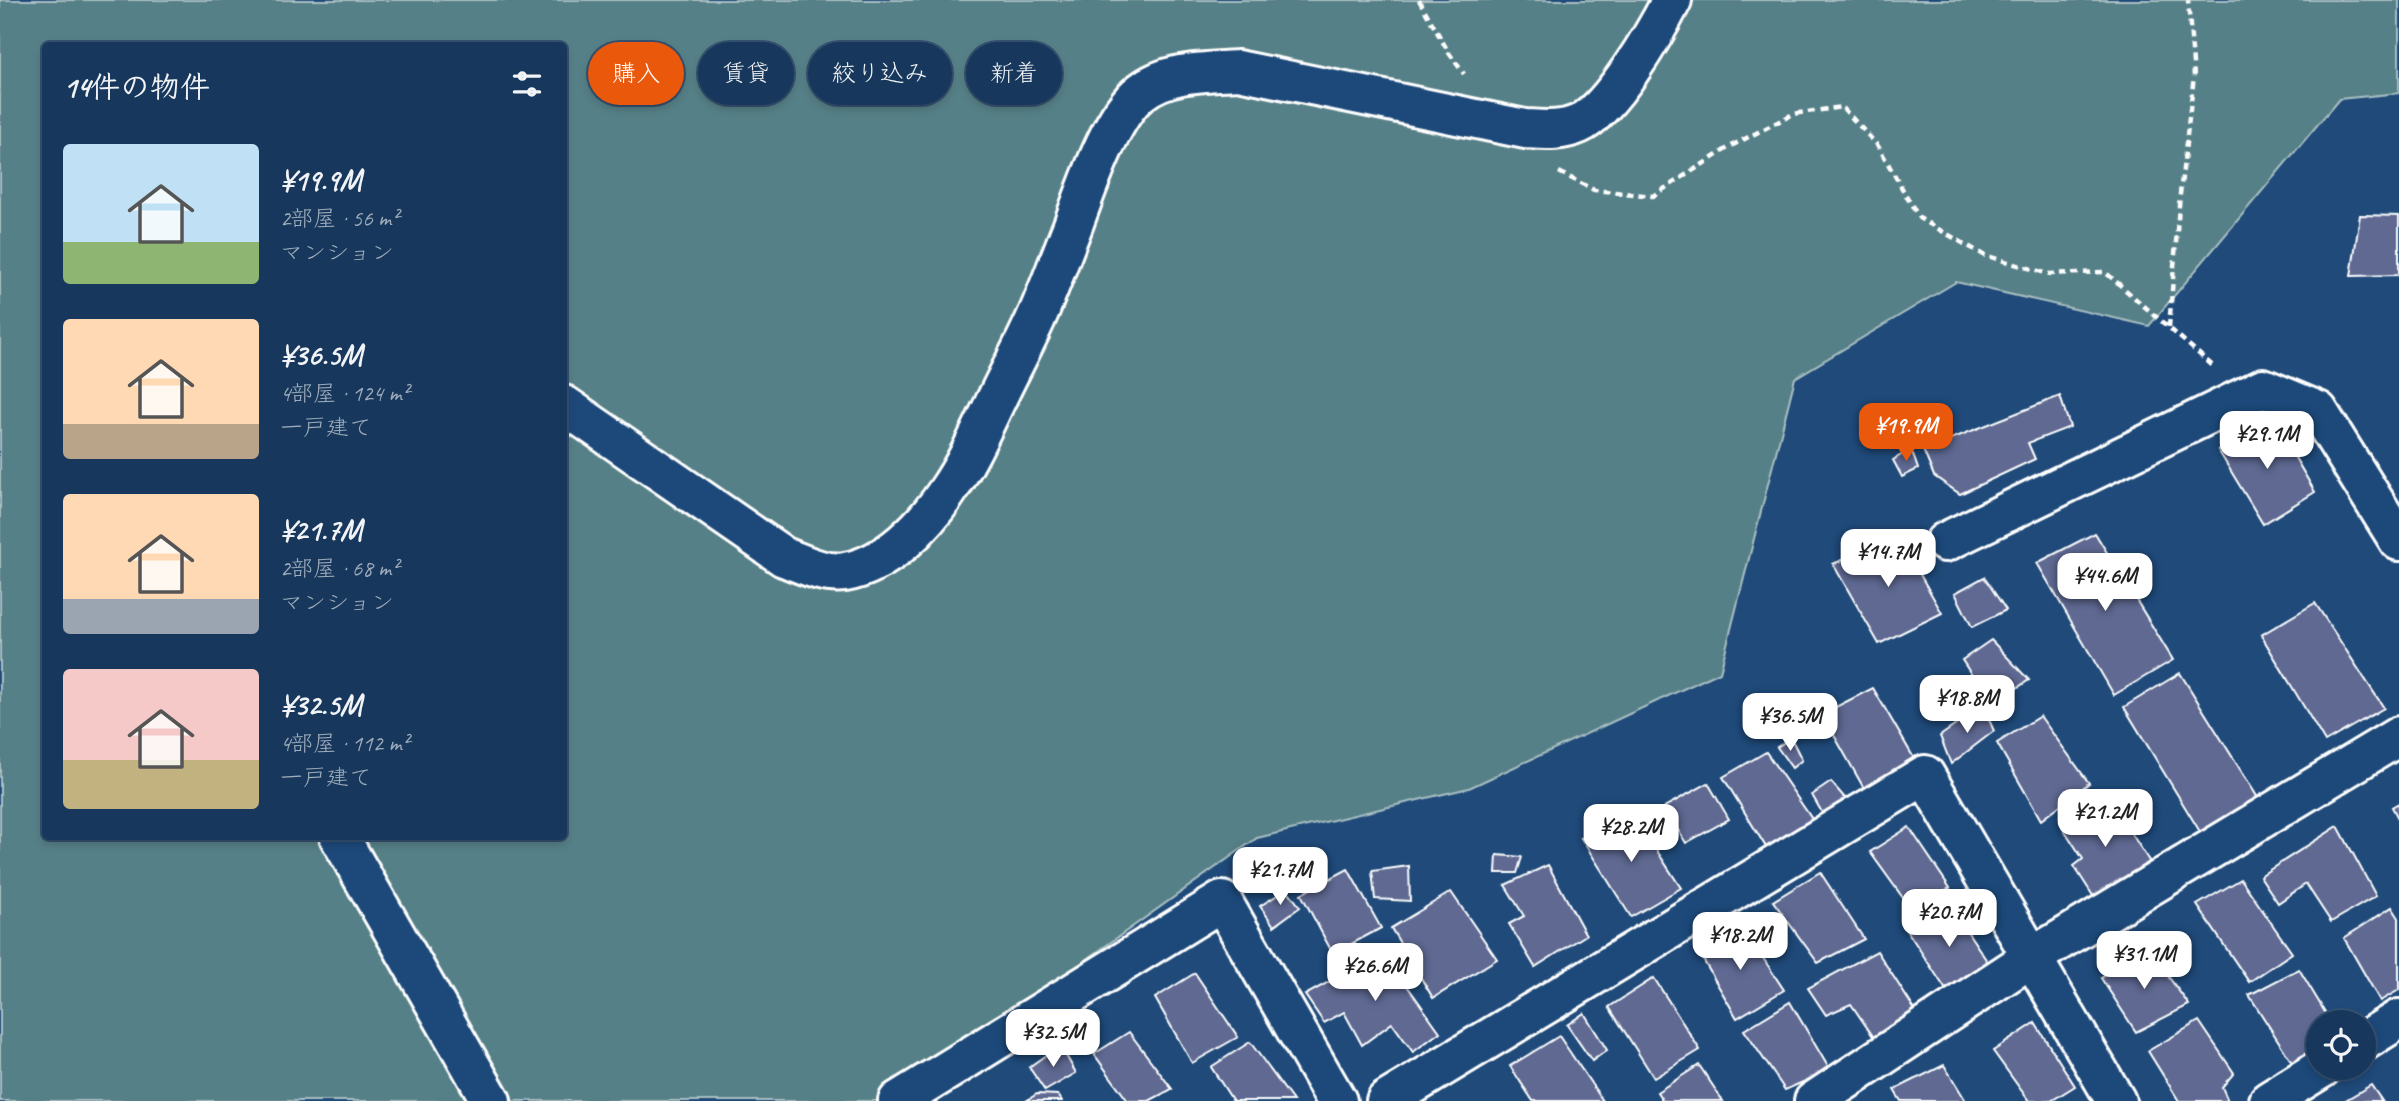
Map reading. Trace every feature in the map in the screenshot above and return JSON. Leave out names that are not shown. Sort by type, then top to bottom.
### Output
[{"type":"street","points":[[567,407],[784,557],[820,571],[842,573],[863,568],[889,553],[919,527],[947,492],[976,440],[1042,304],[1098,159],[1118,120],[1140,92],[1166,78],[1199,72],[1238,70],[1525,129],[1555,131],[1579,124],[1603,106],[1672,0]]},
{"type":"street","points":[[1945,542],[2263,388],[2318,411],[2399,541]]},
{"type":"street","points":[[1814,1101],[2032,957],[2399,736]]},
{"type":"street","points":[[1386,1101],[1925,775],[2116,1101]]},
{"type":"street","points":[[341,840],[491,1101]]},
{"type":"street","points":[[898,1101],[1223,901],[1337,1101]]},
{"type":"street","points":[[2376,1033],[2399,1019]]},
{"type":"street","points":[[2269,1101],[2306,1078]]},
{"type":"path","points":[[1419,0],[1449,53],[1498,123]]},
{"type":"path","points":[[2169,328],[2180,194],[2194,76],[2188,0]]},
{"type":"path","points":[[1551,167],[1594,190],[1653,196],[1731,146],[1793,114],[1842,107],[1878,146],[1919,218],[1984,255],[2049,274],[2105,272],[2246,397]]},
{"type":"green space","points":[[0,0],[2399,0],[2399,93],[2339,99],[2149,326],[1956,282],[1795,378],[1720,672],[1469,788],[1257,838],[888,1101],[0,1101]]},
{"type":"building","points":[[2360,215],[2399,216],[2399,275],[2351,276]]},
{"type":"building","points":[[2060,396],[2070,427],[2028,443],[2035,459],[1960,494],[1934,476],[1923,450]]},
{"type":"building","points":[[2273,420],[2315,492],[2263,524],[2218,450]]},
{"type":"building","points":[[1911,449],[1918,469],[1902,477],[1893,460]]},
{"type":"building","points":[[2095,533],[2173,660],[2114,695],[2037,563]]},
{"type":"building","points":[[1898,536],[1942,613],[1879,644],[1833,564]]},
{"type":"building","points":[[1984,577],[2006,610],[1972,627],[1955,593]]},
{"type":"building","points":[[2315,603],[2384,708],[2325,742],[2261,635]]},
{"type":"building","points":[[1991,640],[2029,680],[1991,705],[1962,660]]},
{"type":"building","points":[[2180,673],[2263,806],[2205,840],[2124,707]]},
{"type":"building","points":[[1873,688],[1915,760],[1865,790],[1822,714]]},
{"type":"building","points":[[1983,706],[1994,731],[1951,764],[1940,736]]},
{"type":"building","points":[[2040,716],[2089,783],[2041,820],[1997,743]]},
{"type":"building","points":[[1791,738],[1802,760],[1792,768],[1777,747]]},
{"type":"building","points":[[1766,752],[1814,822],[1769,852],[1723,777]]},
{"type":"building","points":[[1831,782],[1851,805],[1827,821],[1812,795]]},
{"type":"building","points":[[1708,783],[1729,819],[1686,843],[1664,807]]},
{"type":"building","points":[[2110,800],[2151,864],[2095,899],[2074,866],[2083,859],[2063,828]]},
{"type":"building","points":[[2399,803],[2399,820],[2392,807]]},
{"type":"building","points":[[1633,814],[1681,888],[1631,917],[1581,838]]},
{"type":"building","points":[[2338,826],[2376,896],[2331,922],[2306,884],[2278,903],[2260,876]]},
{"type":"building","points":[[1909,827],[1950,888],[1911,909],[1870,852]]},
{"type":"building","points":[[1497,855],[1522,857],[1517,873],[1496,873]]},
{"type":"building","points":[[1548,865],[1586,935],[1535,967],[1509,924],[1524,916],[1505,885]]},
{"type":"building","points":[[1409,866],[1410,901],[1375,899],[1372,871]]},
{"type":"building","points":[[1348,869],[1381,928],[1333,954],[1301,894]]},
{"type":"building","points":[[1820,872],[1864,939],[1818,963],[1773,901]]},
{"type":"building","points":[[2241,879],[2292,953],[2249,982],[2197,905]]},
{"type":"building","points":[[1287,889],[1300,907],[1274,926],[1260,906]]},
{"type":"building","points":[[1451,892],[1497,959],[1433,998],[1391,928]]},
{"type":"building","points":[[1949,904],[1993,970],[1950,996],[1904,926]]},
{"type":"building","points":[[2392,907],[2399,918],[2399,990],[2380,1001],[2344,938]]},
{"type":"building","points":[[1742,926],[1784,990],[1737,1018],[1698,951]]},
{"type":"building","points":[[2149,950],[2189,1005],[2136,1032],[2101,978]]},
{"type":"building","points":[[1877,951],[1920,1018],[1879,1045],[1851,1004],[1826,1015],[1808,988]]},
{"type":"building","points":[[1383,952],[1440,1032],[1413,1052],[1392,1023],[1362,1045],[1344,1012],[1324,1023],[1305,995]]},
{"type":"building","points":[[2299,969],[2324,1010],[2306,1010],[2306,1056],[2293,1064],[2249,995]]},
{"type":"building","points":[[1195,973],[1238,1037],[1192,1063],[1155,998]]},
{"type":"building","points":[[1654,978],[1700,1050],[1654,1078],[1609,1007]]},
{"type":"building","points":[[1790,1002],[1830,1070],[1785,1090],[1744,1030]]},
{"type":"building","points":[[1584,1013],[1607,1050],[1592,1061],[1567,1025]]},
{"type":"building","points":[[2199,1021],[2234,1073],[2222,1087],[2228,1101],[2179,1101],[2148,1051]]},
{"type":"building","points":[[2035,1023],[2075,1086],[2051,1101],[2029,1101],[1993,1051]]},
{"type":"building","points":[[1129,1032],[1172,1089],[1149,1101],[1128,1101],[1094,1054]]},
{"type":"building","points":[[1559,1036],[1603,1101],[1533,1101],[1510,1066]]},
{"type":"building","points":[[1250,1042],[1293,1101],[1233,1101],[1211,1067]]},
{"type":"building","points":[[1060,1045],[1076,1073],[1045,1091],[1029,1067]]},
{"type":"building","points":[[1699,1065],[1723,1101],[1663,1101],[1657,1092]]},
{"type":"building","points":[[1944,1065],[1966,1101],[1901,1101],[1894,1090]]},
{"type":"building","points":[[2371,1085],[2382,1101],[2344,1101]]},
{"type":"building","points":[[1037,1094],[1058,1095],[1062,1101],[1026,1101]]}]
